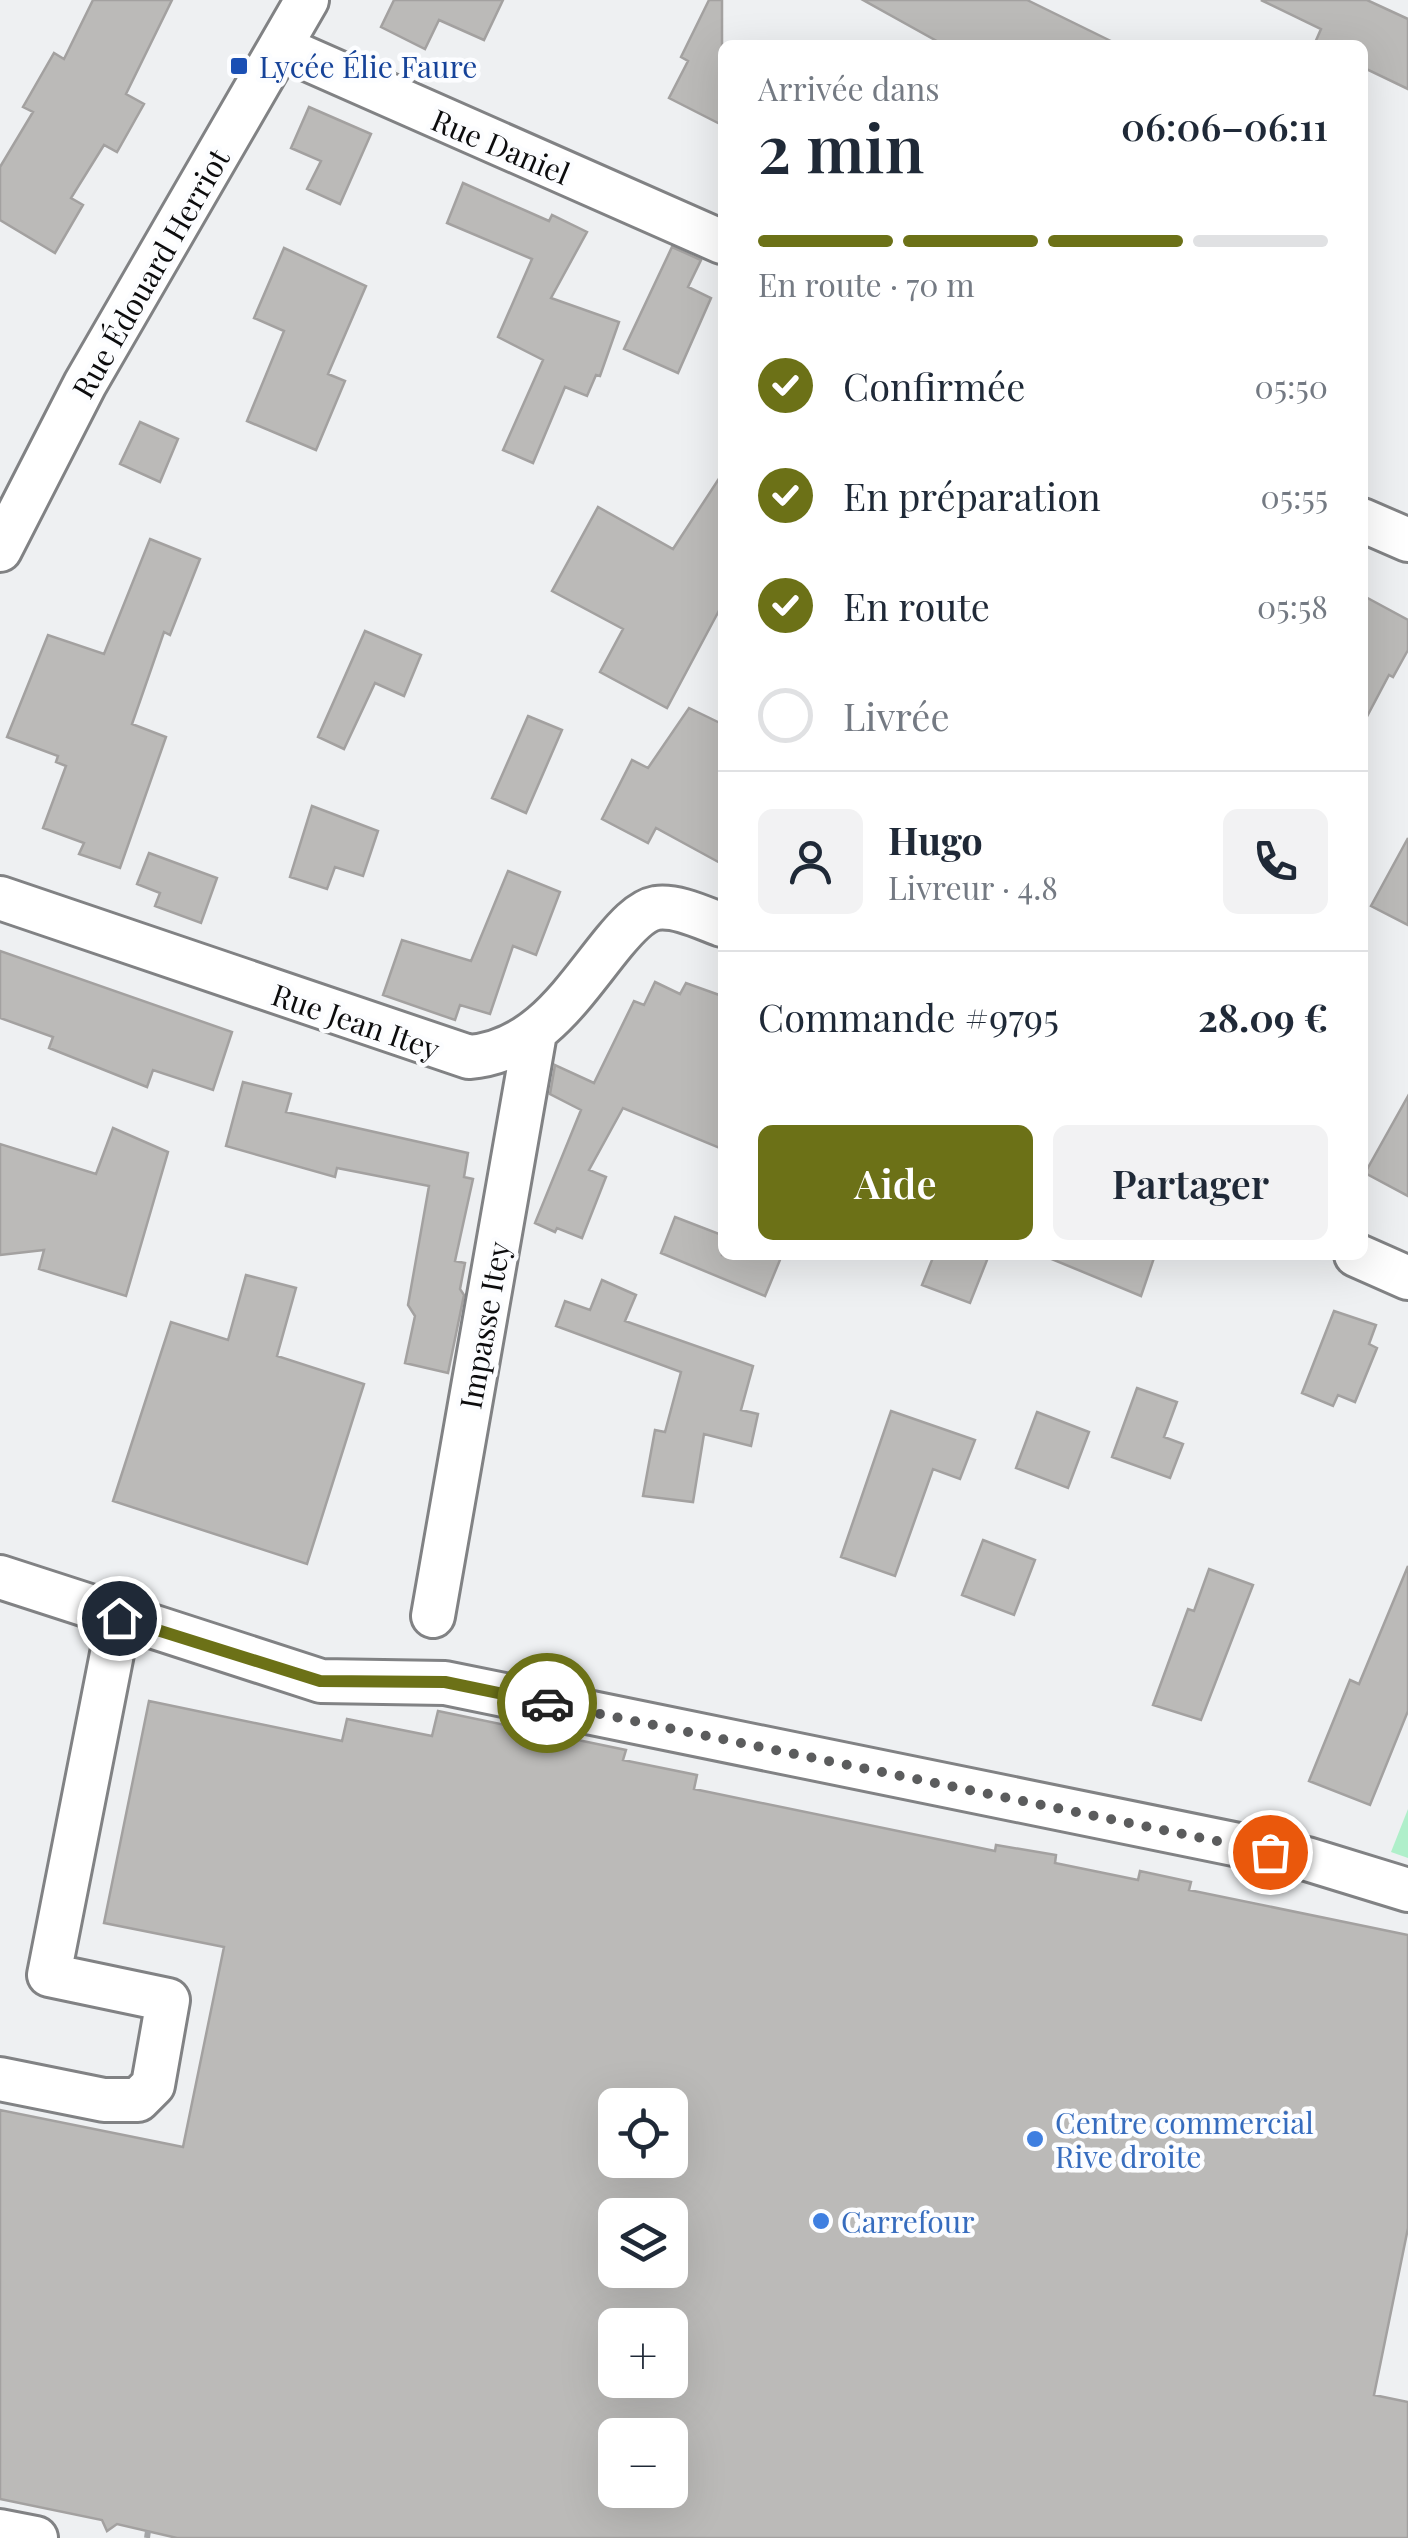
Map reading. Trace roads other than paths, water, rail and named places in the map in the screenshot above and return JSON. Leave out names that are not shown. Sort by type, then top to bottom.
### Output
[{"type":"street","name":"Rue Édouard Herriot","points":[[0,550],[85,384],[307,0]]},
{"type":"street","name":"Rue Daniel","points":[[280,47],[718,240]]},
{"type":"street","points":[[1368,523],[1408,540]]},
{"type":"street","name":"Rue Jean Itey","points":[[0,898],[470,1058],[498,1055],[535,1034],[626,928],[654,908],[680,910],[718,924]]},
{"type":"street","name":"Impasse Itey","points":[[434,1616],[535,1034]]},
{"type":"street","points":[[1367,1260],[1408,1278]]},
{"type":"street","points":[[0,1577],[320,1681],[445,1682],[1307,1859],[1408,1890]]},
{"type":"street","points":[[0,2079],[104,2100],[138,2100],[153,2085],[168,2000],[49,1974],[119,1618]]},
{"type":"street","points":[[0,2530],[36,2538]]},
{"type":"place","name":"Lycée Élie Faure","points":[[239,66]]},
{"type":"place","name":"Centre commercial Rive droite","points":[[1035,2139]]},
{"type":"place","name":"Carrefour","points":[[821,2221]]}]
